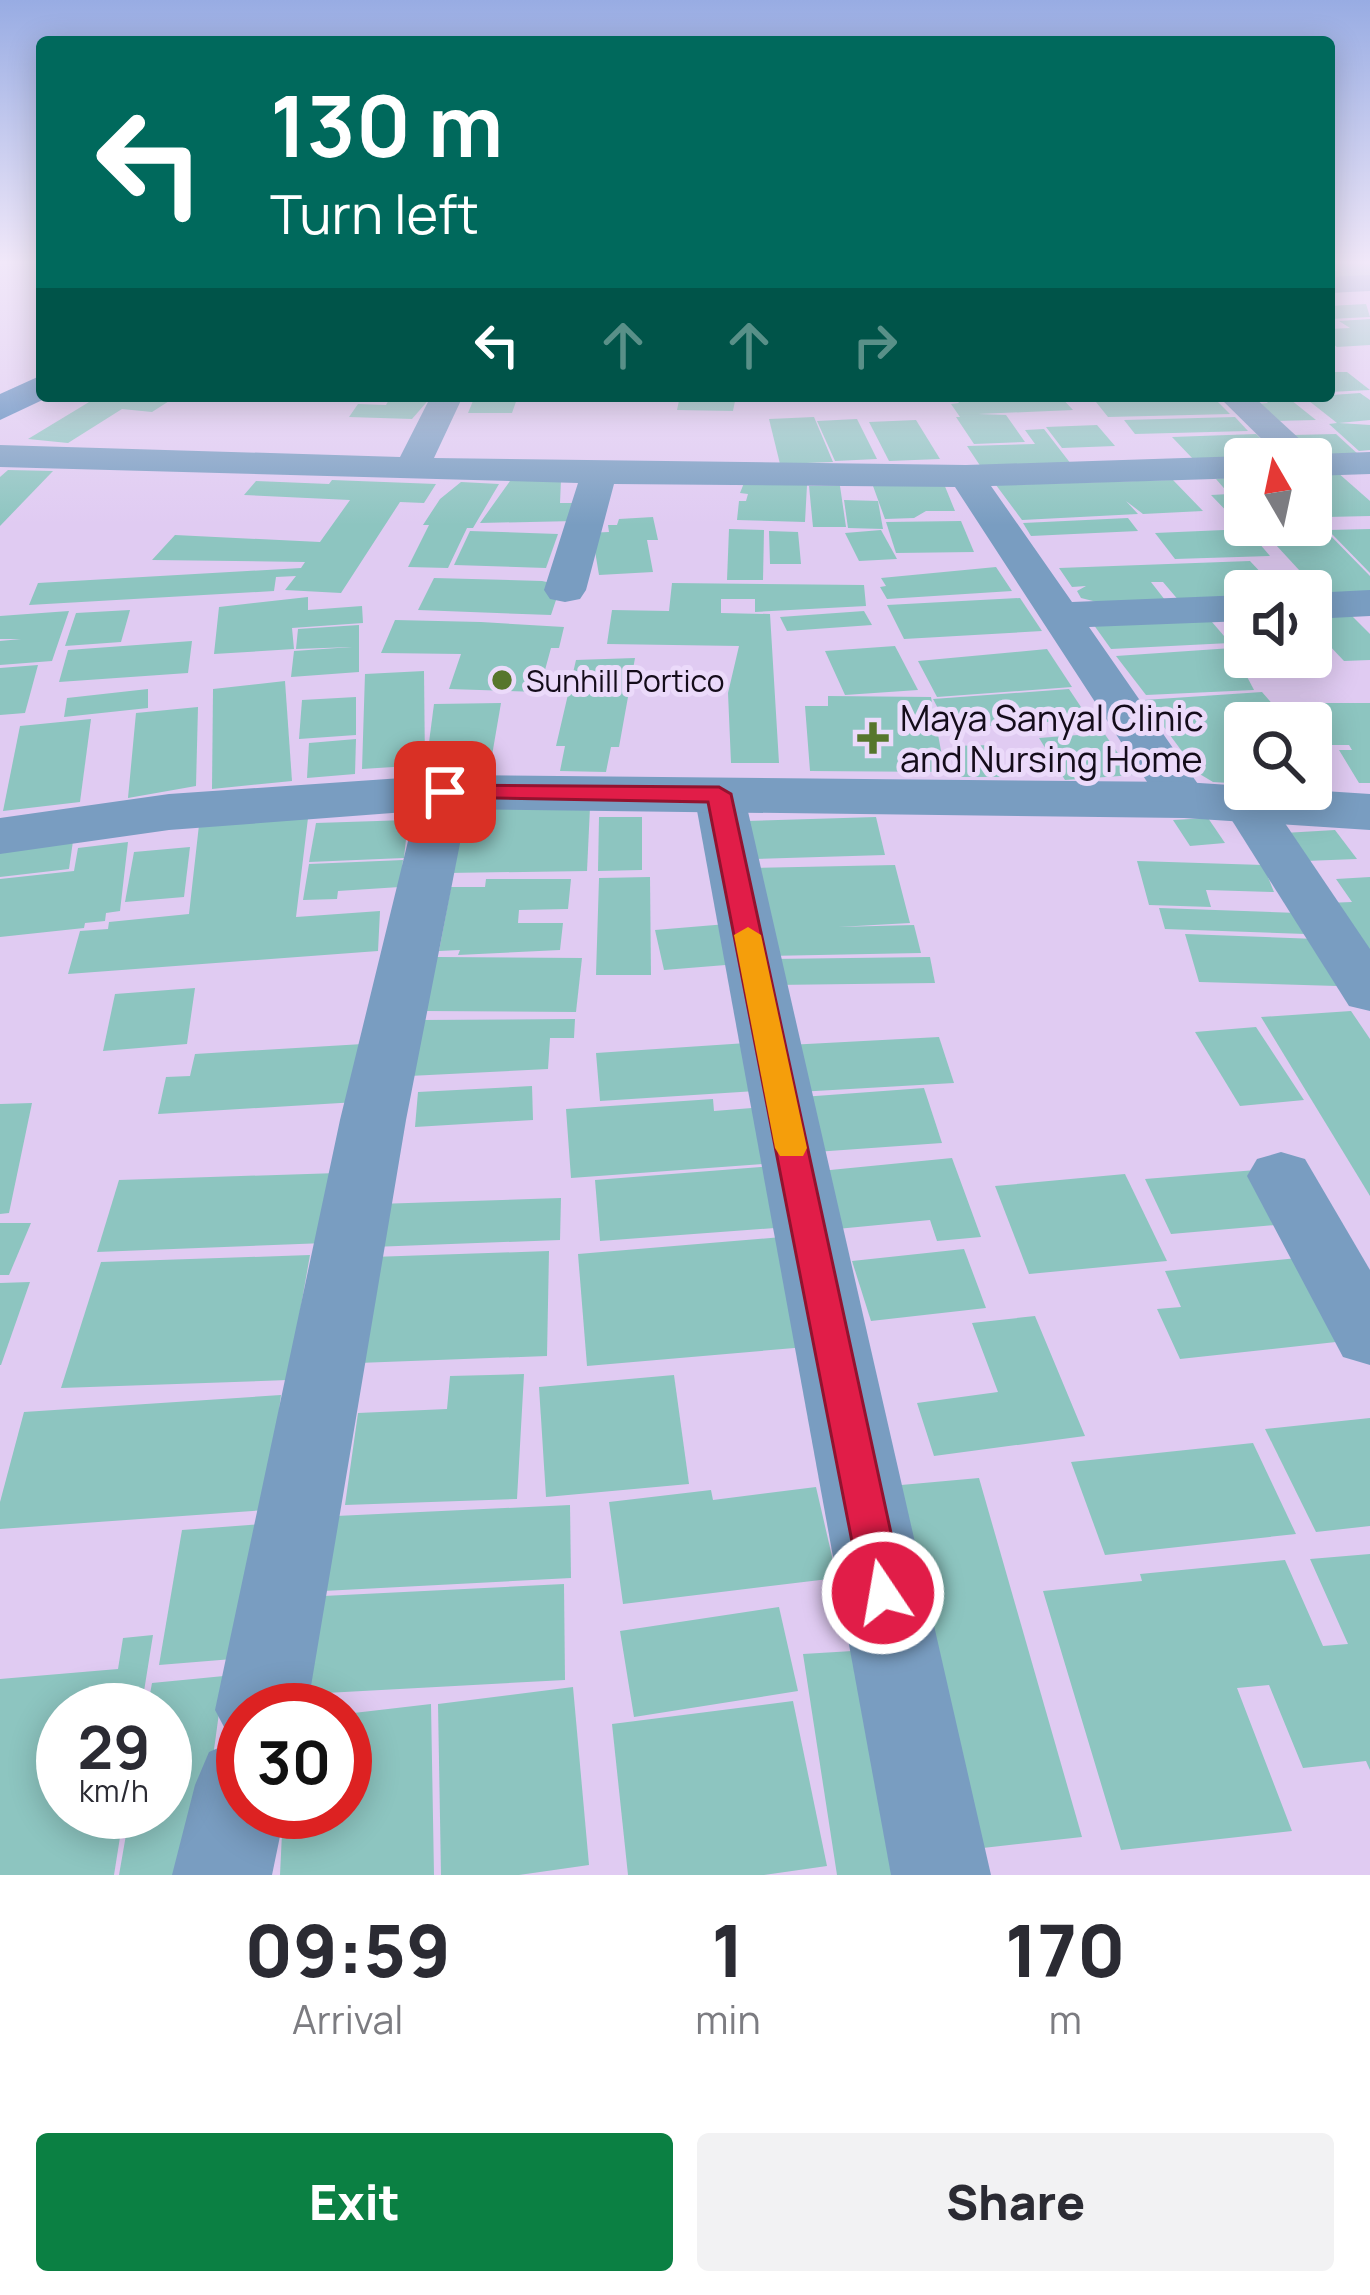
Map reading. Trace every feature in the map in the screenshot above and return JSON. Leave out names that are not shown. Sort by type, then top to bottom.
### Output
[{"type":"main road","points":[[0,385],[36,369]]},
{"type":"main road","points":[[0,412],[36,390]]},
{"type":"street","points":[[412,467],[444,402]]},
{"type":"street","points":[[1241,402],[1280,438]]},
{"type":"street","points":[[0,456],[599,473],[966,476],[1224,468]]},
{"type":"street","points":[[1332,464],[1370,463]]},
{"type":"street","points":[[565,590],[599,473]]},
{"type":"street","points":[[966,476],[1184,800]]},
{"type":"street","points":[[1332,605],[1370,603]]},
{"type":"street","points":[[1058,616],[1224,609]]},
{"type":"street","points":[[0,836],[169,812],[445,792],[1224,802]]},
{"type":"street","points":[[266,1683],[373,1120],[445,792]]},
{"type":"street","points":[[719,794],[941,1875]]},
{"type":"street","points":[[1332,809],[1370,812]]},
{"type":"street","points":[[1251,810],[1370,993]]},
{"type":"street","points":[[1280,1176],[1370,1336]]},
{"type":"street","points":[[222,1875],[230,1839]]},
{"type":"building","points":[[1335,372],[1347,372],[1370,390],[1335,392]]},
{"type":"building","points":[[1360,393],[1370,400],[1370,420],[1339,423],[1370,425],[1370,450],[1359,451],[1329,424],[1337,423],[1310,402],[1335,402],[1335,395]]},
{"type":"building","points":[[89,402],[168,402],[152,412],[122,409],[68,443],[28,439]]},
{"type":"building","points":[[427,402],[412,419],[349,417],[358,404]]},
{"type":"building","points":[[473,402],[516,402],[512,413],[468,413]]},
{"type":"building","points":[[679,402],[735,402],[733,411],[677,410]]},
{"type":"building","points":[[1066,402],[1073,410],[978,414],[1006,415],[1025,442],[974,444],[951,404]]},
{"type":"building","points":[[1096,402],[1218,402],[1230,414],[1108,417]]},
{"type":"building","points":[[1294,402],[1316,420],[1275,421],[1255,404]]},
{"type":"building","points":[[814,417],[833,462],[780,464],[769,419]]},
{"type":"building","points":[[1235,417],[1248,431],[1135,434],[1124,420]]},
{"type":"building","points":[[857,419],[877,459],[835,461],[817,421]]},
{"type":"building","points":[[916,420],[940,459],[889,461],[869,422]]},
{"type":"building","points":[[1097,425],[1115,446],[1062,448],[1046,427]]},
{"type":"building","points":[[1044,429],[1071,464],[981,467],[967,446],[1035,444],[1025,430]]},
{"type":"building","points":[[1256,434],[1260,438],[1224,438],[1224,460],[1194,460],[1172,437]]},
{"type":"building","points":[[1336,434],[1359,455],[1332,456],[1332,438],[1293,435]]},
{"type":"building","points":[[8,470],[53,471],[0,526],[0,477]]},
{"type":"building","points":[[1332,472],[1370,501],[1370,516],[1332,517]]},
{"type":"building","points":[[332,480],[436,484],[424,503],[400,502],[341,593],[285,590],[296,576],[276,577],[274,591],[29,605],[38,583],[301,568],[305,562],[152,560],[175,535],[320,542],[350,500],[244,495],[256,481],[329,484]]},
{"type":"building","points":[[561,480],[560,503],[575,503],[575,521],[480,523],[510,481]]},
{"type":"building","points":[[1173,480],[1203,511],[1143,514],[1126,501],[1138,514],[1022,520],[996,485]]},
{"type":"building","points":[[461,482],[499,484],[473,528],[467,528],[448,568],[408,567],[429,525],[423,525],[440,499]]},
{"type":"building","points":[[744,483],[807,485],[805,522],[737,520],[739,501],[746,501],[748,494],[740,493]]},
{"type":"building","points":[[944,484],[955,511],[885,519],[873,486]]},
{"type":"building","points":[[809,486],[840,486],[846,527],[813,527]]},
{"type":"building","points":[[1224,494],[1224,508],[1211,495]]},
{"type":"building","points":[[844,500],[878,501],[883,529],[848,528]]},
{"type":"building","points":[[653,517],[658,540],[647,540],[653,572],[599,575],[594,545],[586,533],[609,532],[608,525],[617,525],[619,519]]},
{"type":"building","points":[[1128,518],[1138,531],[1031,536],[1023,523]]},
{"type":"building","points":[[961,521],[974,552],[896,553],[886,522]]},
{"type":"building","points":[[729,529],[764,530],[763,580],[727,580]]},
{"type":"building","points":[[1370,529],[1370,573],[1332,534],[1332,530]]},
{"type":"building","points":[[881,530],[897,559],[859,561],[845,533]]},
{"type":"building","points":[[1224,530],[1224,546],[1261,546],[1270,556],[1175,559],[1155,533]]},
{"type":"building","points":[[470,531],[558,534],[546,568],[454,565]]},
{"type":"building","points":[[769,531],[798,532],[801,564],[770,564]]},
{"type":"building","points":[[1332,537],[1370,576],[1370,594],[1332,596],[1332,570],[1299,570],[1277,546],[1332,546]]},
{"type":"building","points":[[1250,561],[1258,570],[1224,570],[1224,599],[1180,602],[1163,582],[1151,582],[1165,600],[1097,602],[1081,598],[1077,591],[1086,586],[1072,587],[1059,568]]},
{"type":"building","points":[[996,567],[1012,591],[887,599],[880,587],[886,586],[881,578]]},
{"type":"building","points":[[434,578],[561,585],[551,615],[418,610]]},
{"type":"building","points":[[672,583],[864,585],[866,606],[755,612],[755,599],[721,599],[721,613],[770,614],[779,763],[731,763],[728,693],[739,646],[607,644],[612,610],[669,611]]},
{"type":"building","points":[[308,597],[308,610],[362,606],[363,623],[292,628],[294,649],[214,654],[219,607]]},
{"type":"building","points":[[1020,598],[1042,631],[904,639],[887,605]]},
{"type":"building","points":[[130,610],[121,642],[65,646],[76,613]]},
{"type":"building","points":[[69,611],[52,661],[0,665],[0,641],[21,639],[0,639],[0,616]]},
{"type":"building","points":[[864,611],[872,625],[787,631],[780,617]]},
{"type":"building","points":[[1348,612],[1370,634],[1370,660],[1344,661],[1332,648],[1332,613]]},
{"type":"building","points":[[1206,615],[1224,636],[1224,643],[1111,649],[1091,621]]},
{"type":"building","points":[[395,620],[564,627],[559,648],[551,648],[539,692],[449,689],[461,654],[381,653]]},
{"type":"building","points":[[359,625],[359,672],[291,677],[294,651],[352,647],[296,649],[298,629]]},
{"type":"building","points":[[192,641],[188,673],[59,682],[68,650]]},
{"type":"building","points":[[895,646],[918,690],[845,695],[825,651]]},
{"type":"building","points":[[1047,649],[1072,687],[937,697],[918,661]]},
{"type":"building","points":[[1224,649],[1224,678],[1248,678],[1254,690],[1146,695],[1116,656]]},
{"type":"building","points":[[635,658],[619,747],[611,747],[606,772],[560,771],[565,746],[556,746],[576,660]]},
{"type":"building","points":[[38,665],[25,713],[0,715],[0,668]]},
{"type":"building","points":[[424,671],[425,765],[362,769],[365,674]]},
{"type":"building","points":[[285,681],[292,781],[212,789],[213,689]]},
{"type":"building","points":[[148,689],[148,708],[64,717],[67,698]]},
{"type":"building","points":[[1069,689],[1089,719],[949,729],[933,699]]},
{"type":"building","points":[[1262,692],[1271,702],[1224,702],[1224,783],[1198,773],[1144,700]]},
{"type":"building","name":"Maya Sanyal Clinic and Nursing Home","points":[[828,696],[931,697],[945,772],[810,771],[805,706],[828,706]]},
{"type":"building","points":[[356,697],[356,735],[299,739],[302,700]]},
{"type":"building","points":[[501,703],[489,773],[425,773],[434,704]]},
{"type":"building","points":[[1332,703],[1370,703],[1370,783],[1359,783],[1339,750],[1352,750],[1349,745],[1332,745]]},
{"type":"building","points":[[198,707],[196,786],[128,798],[136,713]]},
{"type":"building","points":[[91,719],[80,802],[3,811],[20,726]]},
{"type":"building","points":[[1104,733],[1133,775],[1065,780],[1039,738]]},
{"type":"building","points":[[356,739],[355,774],[307,778],[309,743]]},
{"type":"building","points":[[992,745],[1002,777],[961,777],[953,746]]},
{"type":"building","points":[[590,807],[587,871],[447,873],[457,809]]},
{"type":"building","points":[[599,817],[642,817],[642,870],[598,871]]},
{"type":"building","points":[[876,817],[885,855],[752,859],[746,821]]},
{"type":"building","points":[[308,818],[296,917],[380,911],[378,951],[68,974],[80,931],[108,929],[109,922],[189,914],[199,825]]},
{"type":"building","points":[[1208,818],[1225,843],[1190,846],[1173,820]]},
{"type":"building","points":[[408,820],[404,858],[309,862],[316,823]]},
{"type":"building","points":[[1335,830],[1357,859],[1305,861],[1284,833]]},
{"type":"building","points":[[73,841],[69,869],[0,877],[0,849]]},
{"type":"building","points":[[128,842],[120,911],[106,913],[105,921],[85,923],[84,928],[0,937],[0,879],[74,871],[78,848]]},
{"type":"building","points":[[190,847],[184,897],[125,902],[134,852]]},
{"type":"building","points":[[403,860],[400,887],[338,891],[337,899],[303,900],[309,864]]},
{"type":"building","points":[[1137,861],[1263,865],[1274,892],[1206,890],[1211,907],[1149,905]]},
{"type":"building","points":[[895,865],[910,923],[838,927],[914,925],[921,953],[767,956],[750,868]]},
{"type":"building","points":[[650,877],[651,975],[596,975],[599,878]]},
{"type":"building","points":[[1370,877],[1370,964],[1326,903],[1352,902],[1336,879]]},
{"type":"building","points":[[486,879],[571,879],[568,909],[519,910],[518,923],[563,923],[560,950],[458,955],[460,950],[439,951],[451,887],[485,887]]},
{"type":"building","points":[[1159,908],[1298,913],[1306,934],[1165,929]]},
{"type":"building","points":[[727,924],[738,964],[664,970],[655,930]]},
{"type":"building","points":[[1185,934],[1317,939],[1337,986],[1199,982]]},
{"type":"building","points":[[437,957],[582,958],[576,1012],[424,1011]]},
{"type":"building","points":[[930,957],[935,983],[773,985],[770,959]]},
{"type":"building","points":[[195,988],[187,1044],[103,1051],[115,994]]},
{"type":"building","points":[[1351,1011],[1370,1039],[1370,1196],[1261,1017]]},
{"type":"building","points":[[575,1019],[574,1038],[550,1038],[548,1069],[409,1076],[419,1020]]},
{"type":"building","points":[[1256,1027],[1304,1100],[1240,1106],[1195,1032]]},
{"type":"building","points":[[939,1037],[954,1083],[798,1092],[788,1045]]},
{"type":"building","points":[[747,1043],[756,1091],[600,1101],[596,1053]]},
{"type":"building","points":[[363,1044],[357,1102],[158,1114],[166,1077],[190,1076],[195,1054]]},
{"type":"building","points":[[532,1086],[533,1120],[415,1127],[418,1092]]},
{"type":"building","points":[[924,1088],[942,1143],[815,1152],[802,1097]]},
{"type":"building","points":[[713,1099],[714,1111],[752,1108],[763,1164],[571,1178],[566,1109]]},
{"type":"building","points":[[32,1103],[9,1213],[0,1214],[0,1104]]},
{"type":"building","points":[[952,1158],[981,1237],[937,1241],[930,1220],[837,1229],[820,1171]]},
{"type":"building","points":[[774,1166],[788,1227],[600,1241],[595,1180]]},
{"type":"building","points":[[1256,1170],[1287,1224],[1171,1234],[1145,1179]]},
{"type":"building","points":[[338,1173],[325,1243],[97,1252],[119,1180]]},
{"type":"building","points":[[1125,1174],[1167,1261],[1029,1274],[995,1186]]},
{"type":"building","points":[[561,1198],[560,1240],[372,1247],[377,1204]]},
{"type":"building","points":[[0,1223],[31,1223],[9,1275],[0,1275]]},
{"type":"building","points":[[782,1237],[806,1347],[587,1366],[578,1254]]},
{"type":"building","points":[[964,1249],[986,1308],[871,1321],[852,1261]]},
{"type":"building","points":[[549,1251],[547,1356],[358,1363],[372,1257]]},
{"type":"building","points":[[310,1255],[288,1380],[61,1388],[101,1262]]},
{"type":"building","points":[[1298,1258],[1345,1341],[1180,1359],[1157,1309],[1181,1307],[1165,1271]]},
{"type":"building","points":[[30,1282],[1,1365],[0,1365],[0,1283]]},
{"type":"building","points":[[1035,1316],[1085,1436],[934,1456],[917,1403],[998,1392],[972,1323]]},
{"type":"building","points":[[524,1374],[517,1499],[345,1505],[358,1413],[447,1409],[450,1376]]},
{"type":"building","points":[[674,1375],[689,1484],[546,1497],[539,1387]]},
{"type":"building","points":[[281,1395],[266,1510],[0,1529],[0,1502],[24,1412]]},
{"type":"building","points":[[1370,1418],[1370,1526],[1316,1532],[1265,1429]]},
{"type":"building","points":[[1253,1443],[1296,1534],[1105,1555],[1071,1462]]},
{"type":"building","points":[[979,1478],[1082,1837],[974,1849],[890,1486]]},
{"type":"building","points":[[816,1487],[837,1578],[623,1604],[609,1502],[711,1490],[713,1500]]},
{"type":"building","points":[[570,1505],[571,1578],[304,1592],[315,1517]]},
{"type":"building","points":[[261,1524],[245,1658],[159,1665],[182,1530]]},
{"type":"building","points":[[1370,1554],[1370,1770],[1366,1761],[1303,1768],[1269,1685],[1237,1688],[1292,1831],[1121,1850],[1043,1591],[1142,1581],[1140,1574],[1285,1560],[1323,1646],[1348,1644],[1310,1559]]},
{"type":"building","points":[[564,1584],[565,1680],[372,1690],[372,1683],[291,1683],[303,1597]]},
{"type":"building","points":[[779,1607],[798,1691],[634,1717],[620,1631]]},
{"type":"building","points":[[153,1635],[145,1683],[36,1683],[36,1839],[120,1839],[114,1875],[0,1875],[0,1679],[118,1669],[123,1638]]},
{"type":"building","points":[[869,1650],[909,1875],[837,1875],[803,1654]]},
{"type":"building","points":[[224,1676],[223,1683],[216,1683],[216,1735],[197,1875],[119,1875],[125,1839],[192,1839],[192,1683],[152,1683]]},
{"type":"building","points":[[573,1687],[589,1865],[519,1875],[441,1875],[438,1704]]},
{"type":"building","points":[[793,1701],[827,1866],[764,1875],[628,1875],[612,1724]]},
{"type":"building","points":[[431,1704],[434,1875],[280,1875],[282,1839],[372,1839],[372,1711]]},
{"type":"slow traffic","points":[[748,935],[791,1148]]},
{"type":"place","name":"Sunhill Portico","points":[[502,680]]},
{"type":"place","name":"Maya Sanyal Clinic and Nursing Home","points":[[873,738]]},
{"type":"route","points":[[445,792],[719,794],[883,1593]]}]
